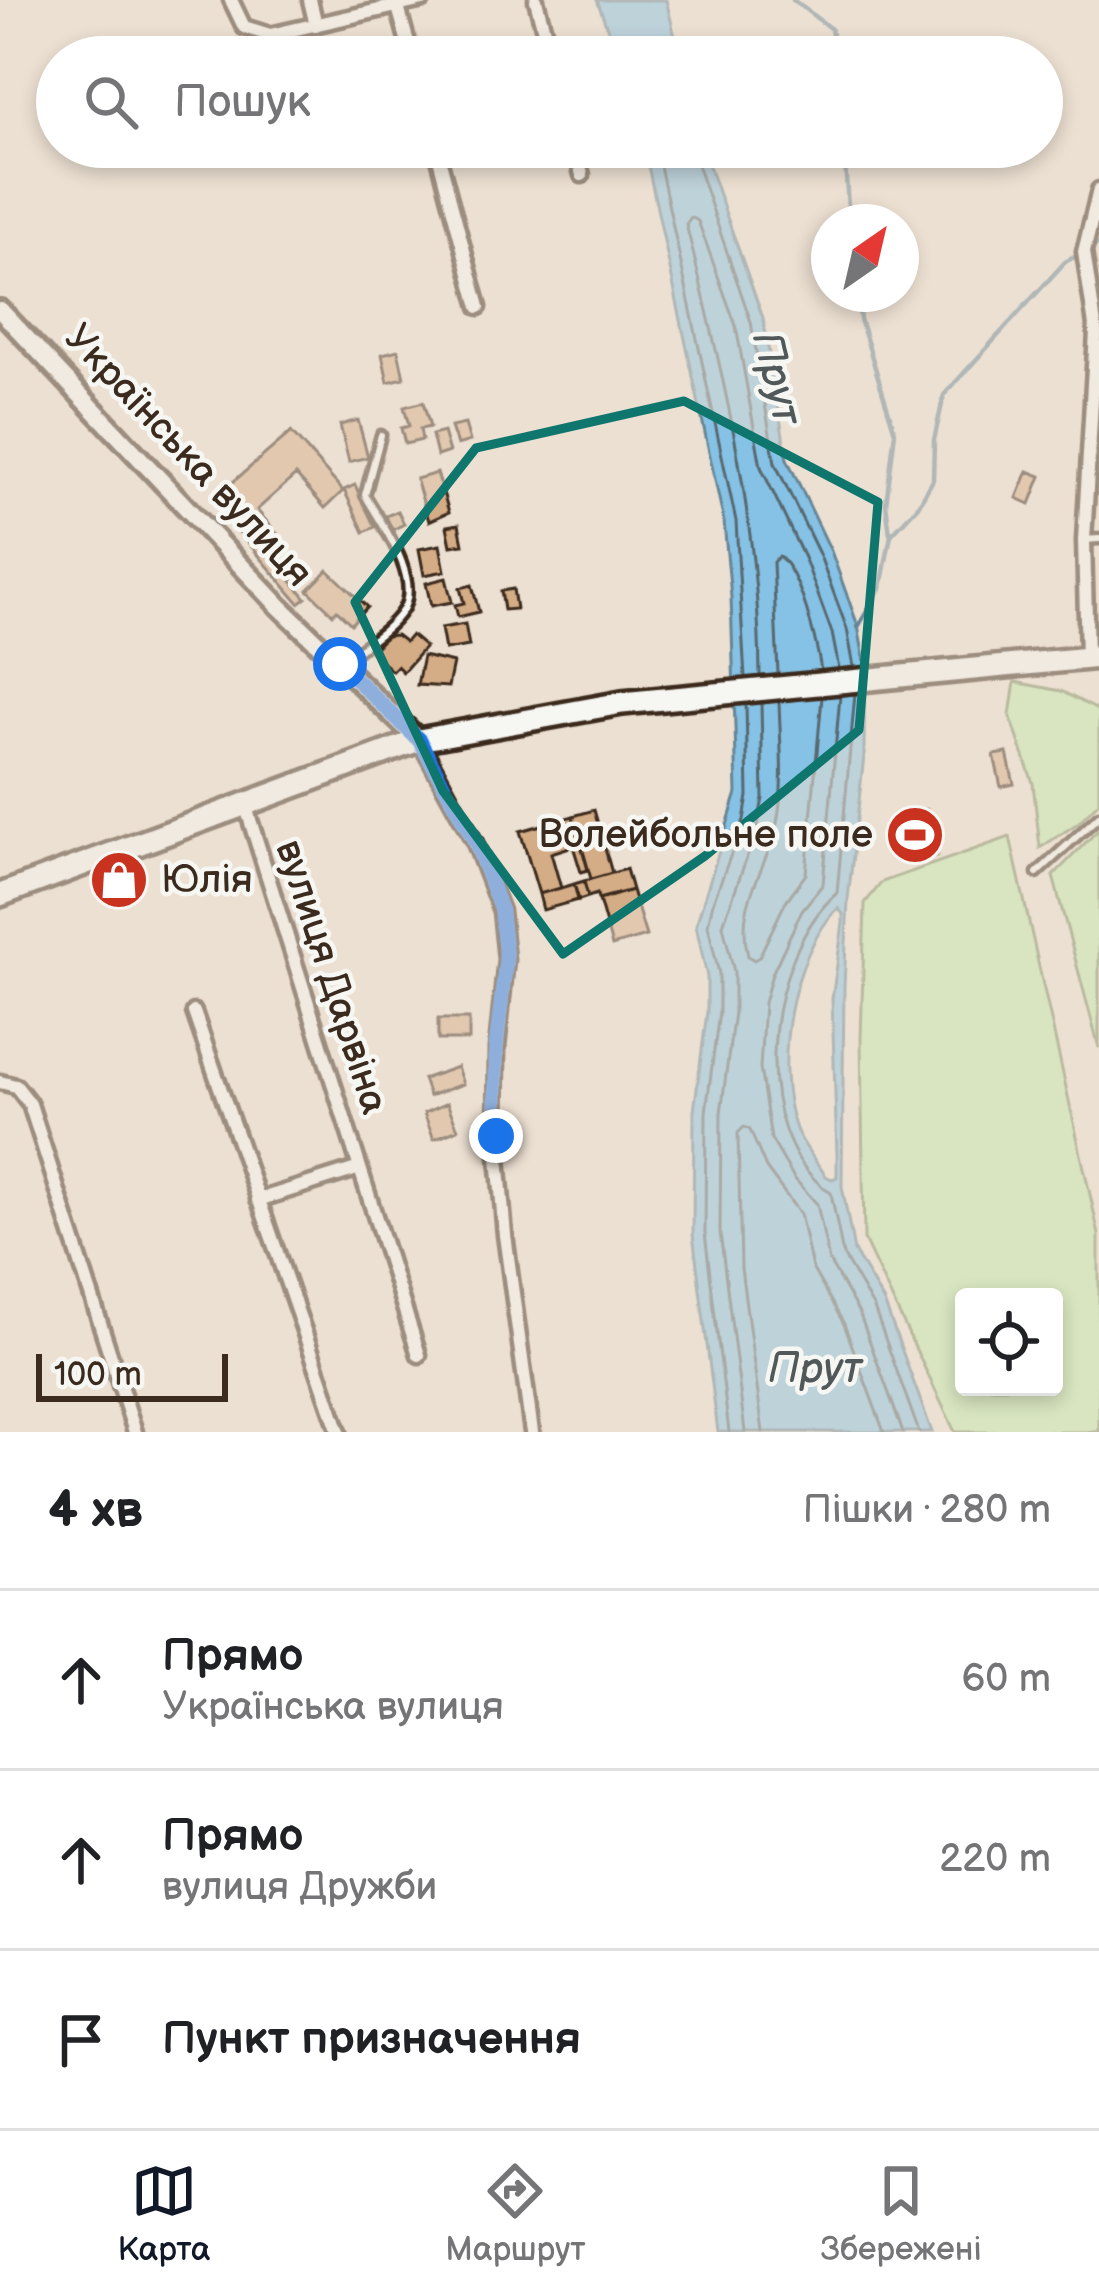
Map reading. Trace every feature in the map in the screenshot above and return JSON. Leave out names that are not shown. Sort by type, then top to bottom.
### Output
[{"type":"main road","points":[[0,895],[419,740],[622,703],[1093,657]]},
{"type":"street","points":[[231,0],[244,27],[270,35],[423,0]]},
{"type":"street","points":[[310,0],[316,25]]},
{"type":"street","points":[[536,0],[545,36]]},
{"type":"street","points":[[397,3],[406,36]]},
{"type":"street","points":[[442,168],[479,308]]},
{"type":"street","points":[[580,168],[582,175]]},
{"type":"street","points":[[1093,657],[1096,332],[1084,252],[1099,190]]},
{"type":"street","name":"Українська вулиця","points":[[0,310],[280,608],[419,740]]},
{"type":"street","points":[[419,740],[476,843],[501,911],[506,959],[496,1048],[496,1136],[532,1432]]},
{"type":"street","name":"вулиця Дарвіна","points":[[244,804],[418,1354]]},
{"type":"street","points":[[194,1012],[339,1432]]},
{"type":"street","points":[[0,1082],[16,1086],[30,1104],[135,1432]]},
{"type":"street","name":"вулиця Дарвіна","points":[[258,1200],[360,1168]]},
{"type":"lane","points":[[340,664],[400,614],[406,602],[399,555],[365,496],[381,435]]},
{"type":"lane","points":[[1037,874],[1099,816]]},
{"type":"highlighted area","points":[[684,401],[878,502],[859,730],[705,856],[563,954],[443,791],[355,602],[476,448]]},
{"type":"green space","points":[[1015,682],[1061,691],[1099,711],[1099,802],[1078,823],[1040,848],[1033,783],[1010,715]]},
{"type":"green space","name":"Волейбольне поле","points":[[927,809],[937,856],[903,863],[895,814]]},
{"type":"green space","points":[[1099,829],[1099,1048],[1053,876]]},
{"type":"green space","points":[[1010,837],[1099,1235],[1099,1432],[955,1432],[864,1240],[865,903],[882,882]]},
{"type":"water","points":[[597,0],[666,0],[675,36],[610,36]]},
{"type":"water","name":"Прут","points":[[648,168],[709,168],[763,318],[787,459],[831,551],[858,626],[865,664],[864,756],[848,899],[842,1186],[854,1251],[884,1302],[932,1432],[718,1432],[693,1234],[694,1111],[707,1012],[707,977],[696,925],[737,793],[724,522]],"holes":[[[838,908],[843,923],[832,999],[837,1157],[837,1177],[832,1179],[796,1129],[789,1104],[787,1044],[790,1013],[808,954]]]},
{"type":"building","points":[[398,350],[404,378],[388,382],[382,354]]},
{"type":"building","points":[[423,402],[430,427],[420,429],[422,440],[405,444],[401,428],[409,426],[404,407]]},
{"type":"building","points":[[358,420],[368,457],[349,462],[340,425]]},
{"type":"building","points":[[465,424],[470,441],[457,445],[451,427]]},
{"type":"building","points":[[291,432],[343,491],[325,508],[296,475],[257,510],[287,545],[277,553],[297,576],[292,581],[306,598],[299,603],[212,500]]},
{"type":"building","points":[[443,432],[449,452],[437,456],[432,435]]},
{"type":"building","points":[[1028,471],[1041,476],[1030,504],[1017,498]]},
{"type":"building","points":[[437,473],[449,512],[429,521],[416,479]]},
{"type":"building","points":[[355,485],[375,527],[364,532],[344,490]]},
{"type":"building","points":[[398,511],[404,524],[392,530],[386,516]]},
{"type":"building","points":[[459,524],[463,544],[451,546],[447,526]]},
{"type":"building","points":[[440,545],[445,571],[424,575],[419,549]]},
{"type":"building","points":[[328,570],[367,607],[351,624],[308,590]]},
{"type":"building","points":[[446,578],[452,602],[431,606],[426,583]]},
{"type":"building","points":[[472,585],[479,612],[458,617],[455,605],[464,603],[460,588]]},
{"type":"building","points":[[513,589],[516,609],[504,610],[501,591]]},
{"type":"building","points":[[465,624],[469,646],[445,650],[441,628]]},
{"type":"building","points":[[396,635],[405,642],[411,635],[425,647],[403,672],[397,666],[392,671],[371,652],[385,636]]},
{"type":"building","points":[[423,656],[453,663],[448,687],[417,685]]},
{"type":"building","points":[[1007,753],[1014,784],[1001,787],[994,755]]},
{"type":"building","points":[[594,810],[612,873],[591,879],[573,816]]},
{"type":"building","points":[[573,816],[588,870],[581,872],[573,846],[551,853],[561,888],[539,894],[520,831]]},
{"type":"building","points":[[626,869],[632,890],[588,897],[584,881]]},
{"type":"building","points":[[584,881],[588,897],[579,900],[574,884]]},
{"type":"building","points":[[574,884],[578,900],[543,910],[539,894]]},
{"type":"building","points":[[632,890],[646,936],[612,946],[599,900]]},
{"type":"building","points":[[438,1019],[469,1019],[469,1040],[438,1040]]},
{"type":"building","points":[[457,1067],[463,1084],[429,1096],[423,1079]]},
{"type":"building","points":[[447,1103],[458,1129],[434,1139],[424,1113]]},
{"type":"waterway","points":[[793,0],[831,29],[832,36]]},
{"type":"waterway","points":[[845,168],[848,204]]},
{"type":"waterway","points":[[858,627],[881,587],[891,535],[918,506],[933,480],[934,440],[944,395],[1065,262],[1099,244]]},
{"type":"waterway","points":[[859,312],[895,432],[886,504],[890,534]]},
{"type":"place","name":"Волейбольне поле","points":[[915,835]]},
{"type":"place","name":"Юлія","points":[[119,880]]},
{"type":"route","points":[[340,664],[419,740],[476,843],[501,911],[506,959],[496,1048],[496,1136]]}]
